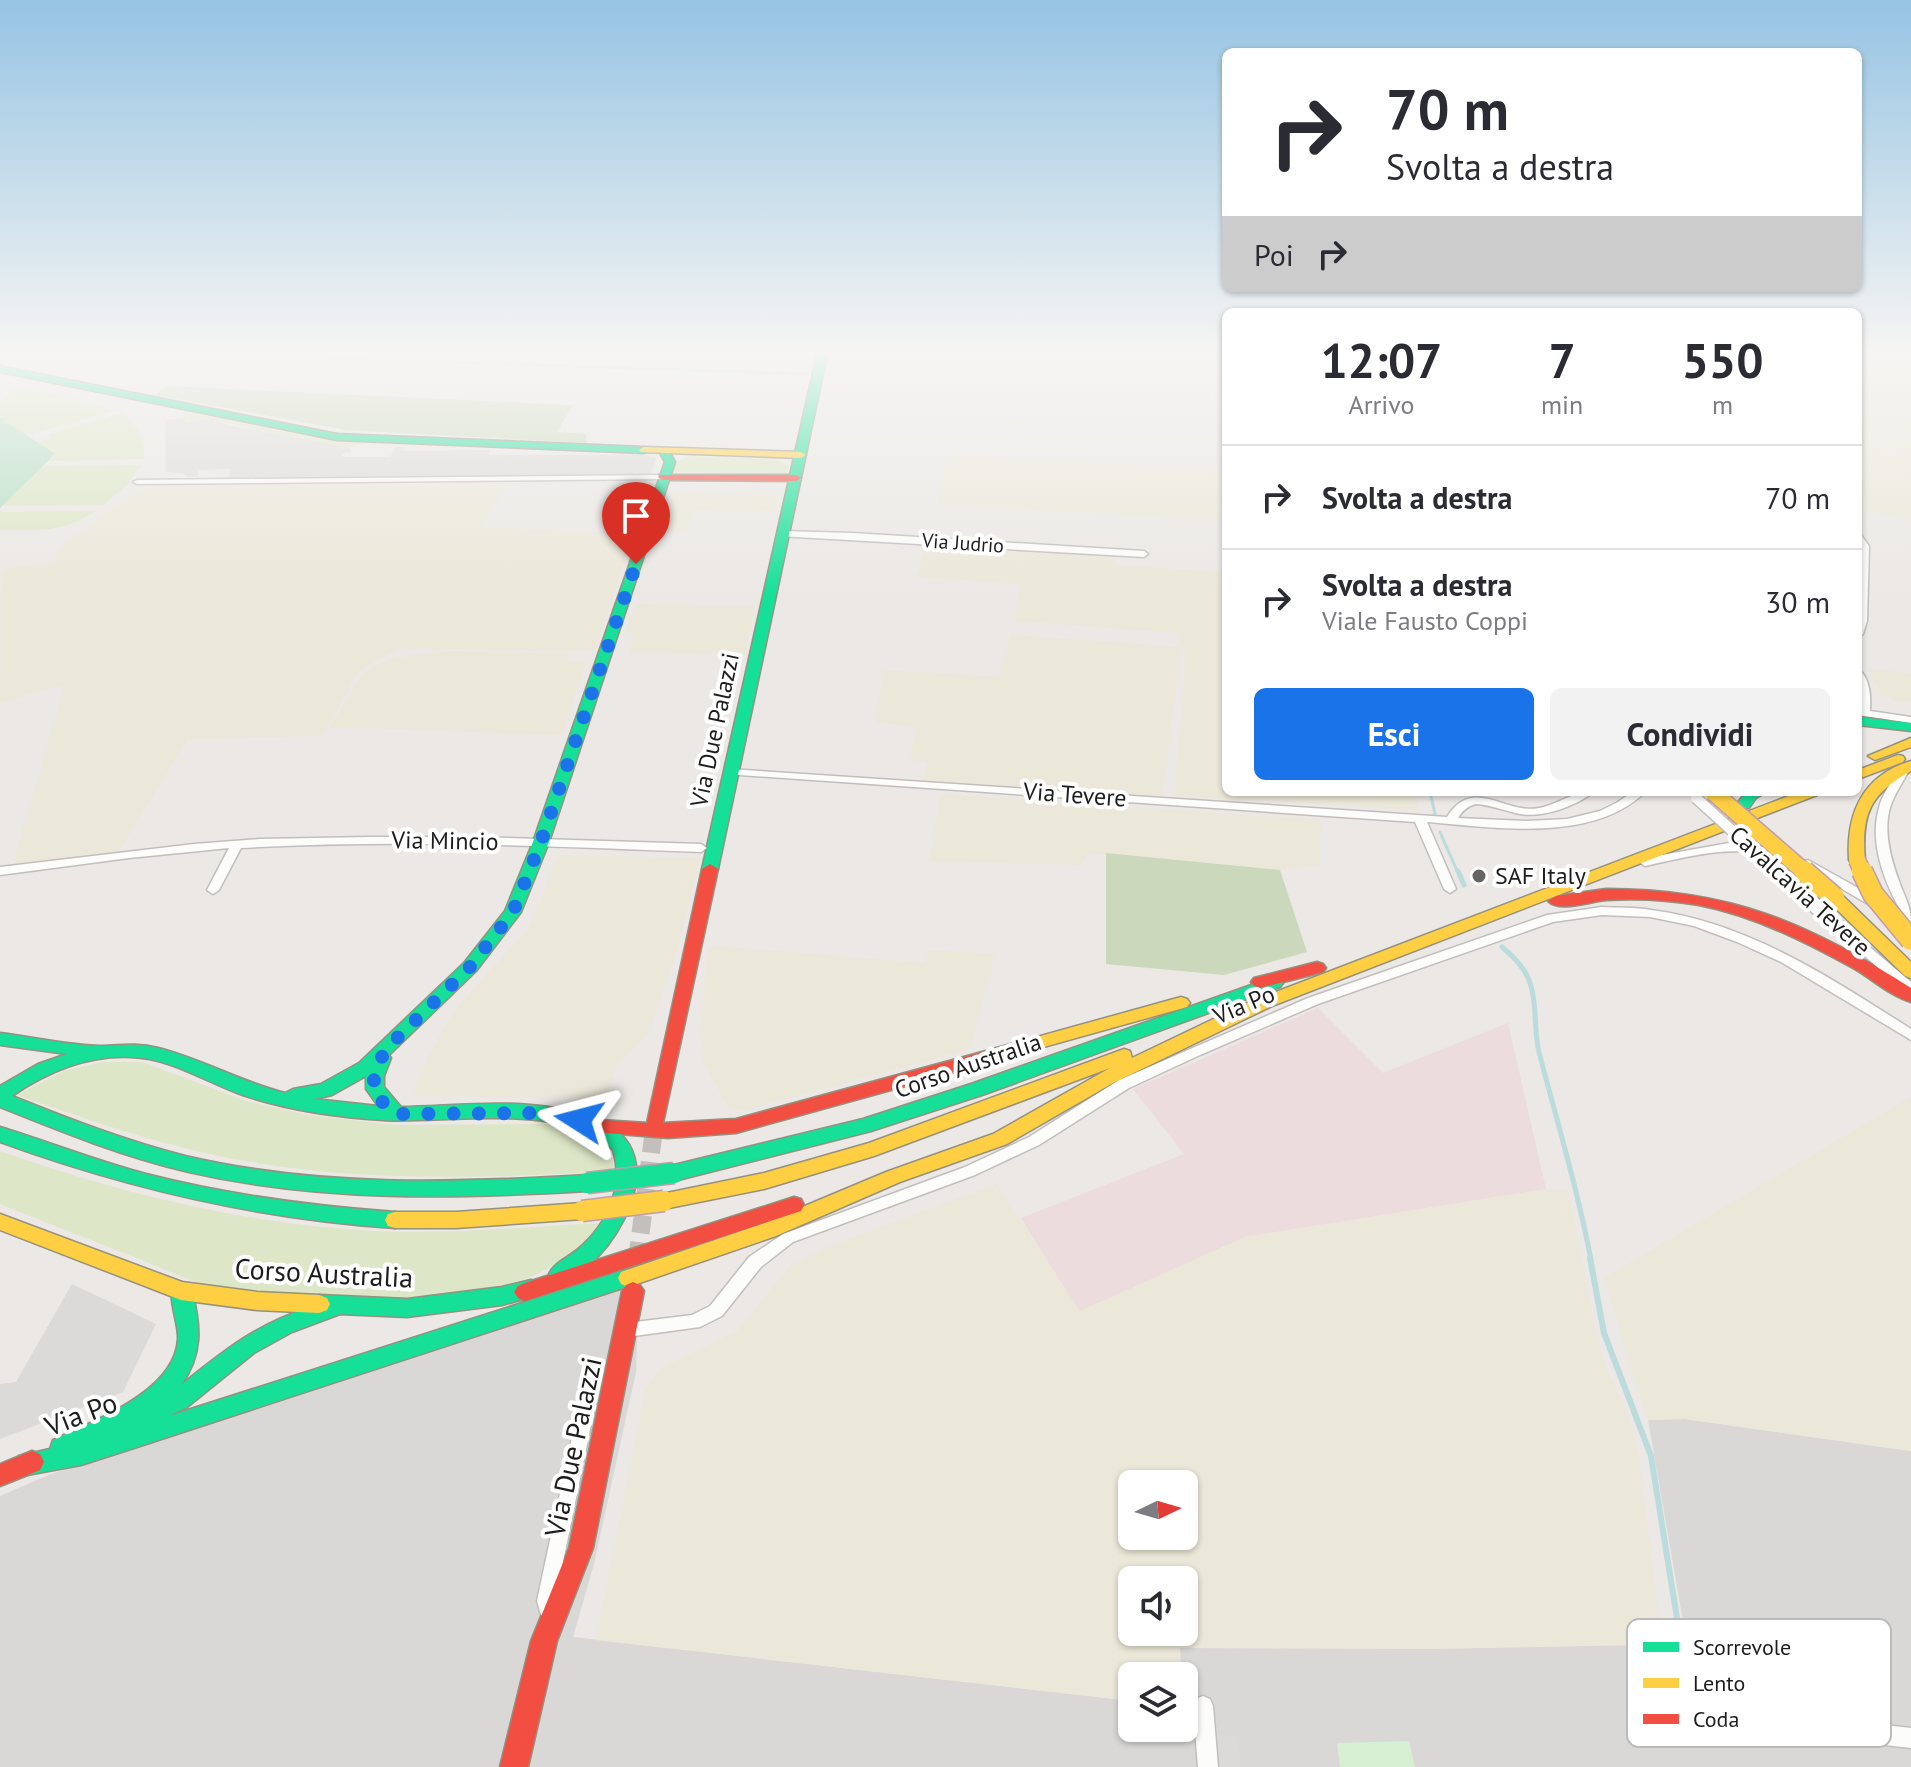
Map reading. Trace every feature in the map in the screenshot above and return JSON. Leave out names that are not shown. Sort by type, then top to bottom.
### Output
[{"type":"main road","points":[[315,432],[337,437],[665,453],[801,455]]},
{"type":"main road","name":"Via Due Palazzi","points":[[655,1120],[806,432]]},
{"type":"main road","points":[[270,1097],[306,1095],[325,1090],[365,1068],[470,967],[513,912],[541,842],[670,462],[665,453]]},
{"type":"main road","points":[[663,477],[796,478]]},
{"type":"main road","points":[[1862,715],[1911,727]]},
{"type":"main road","points":[[1862,760],[1911,742]]},
{"type":"main road","points":[[1862,774],[1910,762]]},
{"type":"main road","points":[[1910,762],[1877,785],[1860,806],[1853,834],[1857,860],[1873,894],[1911,940]]},
{"type":"main road","points":[[1706,796],[1911,956]]},
{"type":"main road","points":[[1750,796],[1744,805],[1768,796]]},
{"type":"main road","name":"Via Po","points":[[1266,1002],[1801,796]]},
{"type":"main road","points":[[601,1127],[647,1133],[695,1132],[736,1126],[1317,968],[1710,818]]},
{"type":"main road","points":[[1402,949],[1561,900],[1635,892],[1684,896],[1776,923],[1841,953],[1911,996]]},
{"type":"main road","points":[[1834,897],[1911,972]]},
{"type":"main road","name":"Corso Australia","points":[[0,1097],[36,1114],[190,1165],[303,1183],[454,1190],[587,1183],[674,1173],[864,1126],[978,1089],[1317,968]]},
{"type":"main road","points":[[0,1475],[27,1464],[81,1454],[464,1333],[769,1230],[893,1177],[1000,1139],[1106,1078],[1266,1002]]},
{"type":"main road","name":"Corso Australia","points":[[3,1136],[124,1179],[258,1208],[382,1219],[510,1217],[582,1211],[664,1201],[764,1181],[874,1149],[1266,1002]]},
{"type":"main road","points":[[0,1039],[103,1052]]},
{"type":"main road","points":[[386,1049],[375,1071],[373,1089],[377,1097],[396,1114]]},
{"type":"main road","name":"Corso Australia","points":[[0,1097],[53,1066],[103,1052],[131,1050],[153,1053],[270,1097],[304,1104],[396,1114],[541,1113],[601,1127],[619,1141],[626,1162],[625,1192],[612,1226],[591,1253],[525,1292],[446,1305],[337,1307],[181,1291],[0,1222]]},
{"type":"main road","points":[[525,1292],[814,1199],[893,1177]]},
{"type":"main road","name":"Via Po","points":[[27,1464],[155,1396],[175,1376],[187,1355],[188,1320],[181,1291]]},
{"type":"main road","name":"Via Due Palazzi","points":[[514,1767],[529,1694],[556,1611],[581,1548],[633,1291]]},
{"type":"main road","name":"Via Po","points":[[27,1464],[91,1443],[154,1414],[179,1400],[246,1346],[285,1325],[337,1307]]},
{"type":"street","points":[[137,482],[663,477]]},
{"type":"street","name":"Via Judrio","points":[[782,534],[1144,554]]},
{"type":"street","points":[[1862,542],[1865,556],[1862,621]]},
{"type":"street","points":[[1862,683],[1866,694],[1862,708]]},
{"type":"street","points":[[1862,715],[1911,720]]},
{"type":"street","points":[[1910,762],[1888,797],[1882,819],[1893,885],[1911,918]]},
{"type":"street","name":"Via Tevere","points":[[730,772],[1450,822],[1563,824],[1616,811],[1634,796]]},
{"type":"street","points":[[1450,822],[1457,807],[1468,800],[1539,812],[1578,796]]},
{"type":"street","name":"Cavalcavia Tevere","points":[[1705,796],[1841,929],[1911,989]]},
{"type":"street","points":[[1420,820],[1450,889]]},
{"type":"street","name":"Via Mincio","points":[[0,871],[237,845],[320,841],[541,842],[701,848]]},
{"type":"street","points":[[213,890],[237,845]]},
{"type":"street","points":[[1614,867],[1716,847],[1750,846],[1774,851],[1826,871],[1911,928]]},
{"type":"street","name":"Via Po","points":[[627,1330],[694,1322],[716,1311],[755,1262],[788,1238],[970,1171],[1034,1141],[1124,1084],[1195,1052],[1313,1001],[1551,918],[1611,910],[1653,913],[1705,925],[1750,940],[1806,970],[1911,1035]]},
{"type":"street","name":"Via Due Palazzi","points":[[556,1611],[548,1608],[546,1601],[588,1400]]},
{"type":"street","points":[[1203,1706],[1208,1767]]},
{"type":"street","points":[[1891,1736],[1911,1738]]},
{"type":"shaded area","points":[[165,432],[268,432],[341,446],[342,449],[350,448],[350,452],[341,454],[343,457],[390,457],[396,447],[405,447],[403,451],[490,450],[488,455],[645,455],[656,460],[650,475],[229,479],[230,469],[198,470],[198,476],[189,477],[182,473],[166,472]]},
{"type":"shaded area","points":[[1862,432],[1911,432],[1911,452],[1862,443]]},
{"type":"shaded area","points":[[1862,446],[1911,454],[1911,520],[1862,511]]},
{"type":"shaded area","points":[[948,455],[1222,469],[1222,521],[937,504]]},
{"type":"shaded area","points":[[510,483],[479,527],[634,534],[594,651],[402,648],[356,674],[323,736],[188,739],[118,852],[13,864],[65,685],[0,704],[2,569],[52,562],[65,543],[142,488]]},
{"type":"shaded area","points":[[675,491],[780,495],[774,511],[696,510],[685,533],[658,533]]},
{"type":"shaded area","points":[[926,544],[1115,555],[1115,565],[1222,572],[1222,796],[1416,796],[1419,806],[1417,810],[1175,796],[1186,649],[1181,647],[1162,797],[923,782],[928,762],[910,760],[917,727],[875,722],[885,670],[999,677],[1011,635],[1179,647],[1181,633],[1015,621],[1021,584],[917,577]]},
{"type":"shaded area","points":[[636,604],[755,606],[745,654],[630,652],[635,633],[626,632]]},
{"type":"shaded area","points":[[447,651],[568,654],[566,661],[586,662],[561,735],[330,727],[361,676],[375,666],[395,658]]},
{"type":"shaded area","points":[[1868,668],[1911,674],[1911,701],[1893,701],[1891,697],[1882,696]]},
{"type":"shaded area","points":[[941,794],[1321,820],[1319,865],[1280,870],[1087,853],[1082,865],[930,861]]},
{"type":"shaded area","points":[[559,855],[700,858],[677,949],[648,1034],[616,1065],[606,1099],[413,1096],[428,1057],[454,1011],[530,927]]},
{"type":"shaded area","points":[[714,946],[925,963],[928,950],[995,954],[970,1049],[742,1111],[728,1107],[703,1061],[700,1029],[709,951]]},
{"type":"shaded area","points":[[1318,1008],[1383,1073],[1508,1023],[1546,1189],[1245,1237],[1079,1312],[1021,1218],[1184,1154],[1133,1089]]},
{"type":"shaded area","points":[[1911,1097],[1911,1451],[1685,1419],[1648,1420],[1604,1278]]},
{"type":"shaded area","points":[[997,1184],[1080,1311],[1245,1237],[1546,1189],[1567,1189],[1596,1332],[1606,1368],[1627,1411],[1638,1453],[1659,1619],[1627,1619],[1627,1645],[1429,1649],[1180,1648],[1180,1662],[1118,1662],[1118,1699],[596,1640],[646,1389],[667,1365],[737,1331],[790,1266],[830,1246]]},
{"type":"shaded area","points":[[72,1284],[156,1324],[123,1392],[0,1439],[0,1384],[16,1382]]},
{"type":"shaded area","points":[[639,1284],[636,1372],[594,1564],[573,1637],[1118,1699],[1118,1742],[1198,1742],[1198,1662],[1180,1662],[1180,1648],[1429,1649],[1627,1645],[1627,1747],[1891,1747],[1891,1619],[1683,1619],[1648,1420],[1685,1419],[1911,1451],[1911,1767],[0,1767],[0,1496],[51,1474]]},
{"type":"shaded area","points":[[1206,1734],[1238,1736],[1241,1767],[1208,1767]]},
{"type":"green space","points":[[0,432],[23,432],[55,454],[0,508]]},
{"type":"green space","points":[[140,432],[144,444],[144,459],[49,461],[55,454],[37,442],[51,438],[47,435]]},
{"type":"green space","points":[[269,432],[366,443],[341,449]]},
{"type":"green space","points":[[391,432],[564,432],[586,434],[587,443]]},
{"type":"green space","points":[[689,456],[775,459],[789,466],[786,474],[673,472],[677,462]]},
{"type":"green space","points":[[141,465],[127,485],[103,505],[2,506],[43,466]]},
{"type":"green space","points":[[96,511],[61,527],[0,530],[0,512]]},
{"type":"green space","points":[[1106,853],[1280,870],[1307,952],[1224,975],[1106,964]]},
{"type":"green space","points":[[103,1062],[142,1062],[246,1101],[307,1115],[395,1125],[555,1124],[595,1136],[611,1156],[615,1171],[453,1177],[291,1168],[238,1160],[164,1142],[17,1095],[64,1071]]},
{"type":"green space","points":[[0,1151],[152,1197],[309,1226],[415,1232],[603,1223],[579,1247],[551,1267],[498,1286],[461,1293],[375,1299],[331,1299],[249,1292],[188,1279],[0,1204]]},
{"type":"green space","points":[[1409,1741],[1415,1767],[1340,1767],[1337,1743]]},
{"type":"waterway","points":[[1431,796],[1435,814]]},
{"type":"waterway","points":[[1440,832],[1458,873]]},
{"type":"waterway","points":[[1458,871],[1464,885]]},
{"type":"waterway","points":[[1502,947],[1521,966],[1532,989],[1539,1052],[1574,1182],[1591,1260]]},
{"type":"waterway","points":[[1590,1258],[1604,1333],[1651,1456],[1677,1619]]},
{"type":"tunnel","points":[[637,1260],[655,1122]]},
{"type":"tunnel","points":[[636,1266],[637,1258]]},
{"type":"traffic: fast","points":[[315,432],[337,437],[644,450]]},
{"type":"traffic: fast","points":[[710,869],[805,432]]},
{"type":"traffic: fast","points":[[293,1096],[325,1090],[365,1068],[470,967],[513,912],[541,842],[670,462],[665,453]]},
{"type":"traffic: fast","points":[[1862,721],[1911,727]]},
{"type":"traffic: fast","points":[[1744,805],[1750,796]]},
{"type":"traffic: fast","points":[[674,1173],[864,1126],[978,1089],[1274,983]]},
{"type":"traffic: fast","points":[[0,1039],[103,1052]]},
{"type":"traffic: fast","points":[[0,1095],[61,1062],[95,1053],[129,1050],[167,1056],[246,1089],[308,1105],[387,1113],[543,1114],[597,1127],[616,1140],[625,1155],[626,1180],[622,1200],[618,1214],[603,1237],[583,1257],[559,1274]]},
{"type":"traffic: fast","points":[[382,1058],[375,1076],[375,1089],[396,1114]]},
{"type":"traffic: fast","points":[[0,1099],[141,1151],[238,1174],[337,1186],[387,1188],[487,1188],[587,1183]]},
{"type":"traffic: fast","points":[[0,1134],[96,1167],[194,1193],[293,1211],[395,1220]]},
{"type":"traffic: fast","points":[[587,1183],[674,1173]]},
{"type":"traffic: fast","points":[[27,1464],[81,1454],[137,1437],[628,1278]]},
{"type":"traffic: fast","points":[[319,1304],[407,1308],[502,1296],[531,1289]]},
{"type":"traffic: fast","points":[[61,1447],[116,1422],[167,1386],[187,1352],[188,1322],[181,1291]]},
{"type":"traffic: fast","points":[[114,1433],[179,1400],[246,1346],[285,1325],[332,1309]]},
{"type":"traffic: slow","points":[[644,450],[801,455]]},
{"type":"traffic: slow","points":[[1875,756],[1911,742]]},
{"type":"traffic: slow","points":[[1862,773],[1898,759]]},
{"type":"traffic: slow","points":[[1857,860],[1857,827],[1865,802],[1883,783],[1911,765]]},
{"type":"traffic: slow","points":[[1718,796],[1834,897]]},
{"type":"traffic: slow","points":[[1253,1007],[1802,796]]},
{"type":"traffic: slow","points":[[1857,860],[1873,894],[1911,940]]},
{"type":"traffic: slow","points":[[1834,897],[1911,972]]},
{"type":"traffic: slow","points":[[628,1278],[769,1230],[893,1177],[1000,1139],[1106,1078],[1266,1002]]},
{"type":"traffic: slow","points":[[997,1054],[1181,1003]]},
{"type":"traffic: slow","points":[[664,1201],[764,1181],[874,1149],[1124,1056]]},
{"type":"traffic: slow","points":[[582,1211],[664,1201]]},
{"type":"traffic: slow","points":[[395,1220],[456,1220],[582,1211]]},
{"type":"traffic: slow","points":[[0,1222],[181,1291],[257,1301],[319,1304]]},
{"type":"traffic: jam","points":[[663,477],[796,478]]},
{"type":"traffic: jam","points":[[655,1120],[710,869]]},
{"type":"traffic: jam","points":[[1556,901],[1653,894],[1699,900],[1742,911],[1827,946],[1911,996]]},
{"type":"traffic: jam","points":[[1260,982],[1317,968]]},
{"type":"traffic: jam","points":[[601,1127],[668,1131],[736,1126],[997,1054]]},
{"type":"traffic: jam","points":[[525,1292],[794,1205]]},
{"type":"traffic: jam","points":[[514,1767],[544,1641],[581,1548],[633,1291]]},
{"type":"traffic: jam","points":[[0,1475],[32,1462]]},
{"type":"place","name":"SAF Italy","points":[[1479,876]]},
{"type":"route","points":[[579,1120],[541,1113],[396,1114],[377,1097],[373,1089],[374,1076],[386,1049],[470,967],[513,912],[541,842],[636,564]]}]
